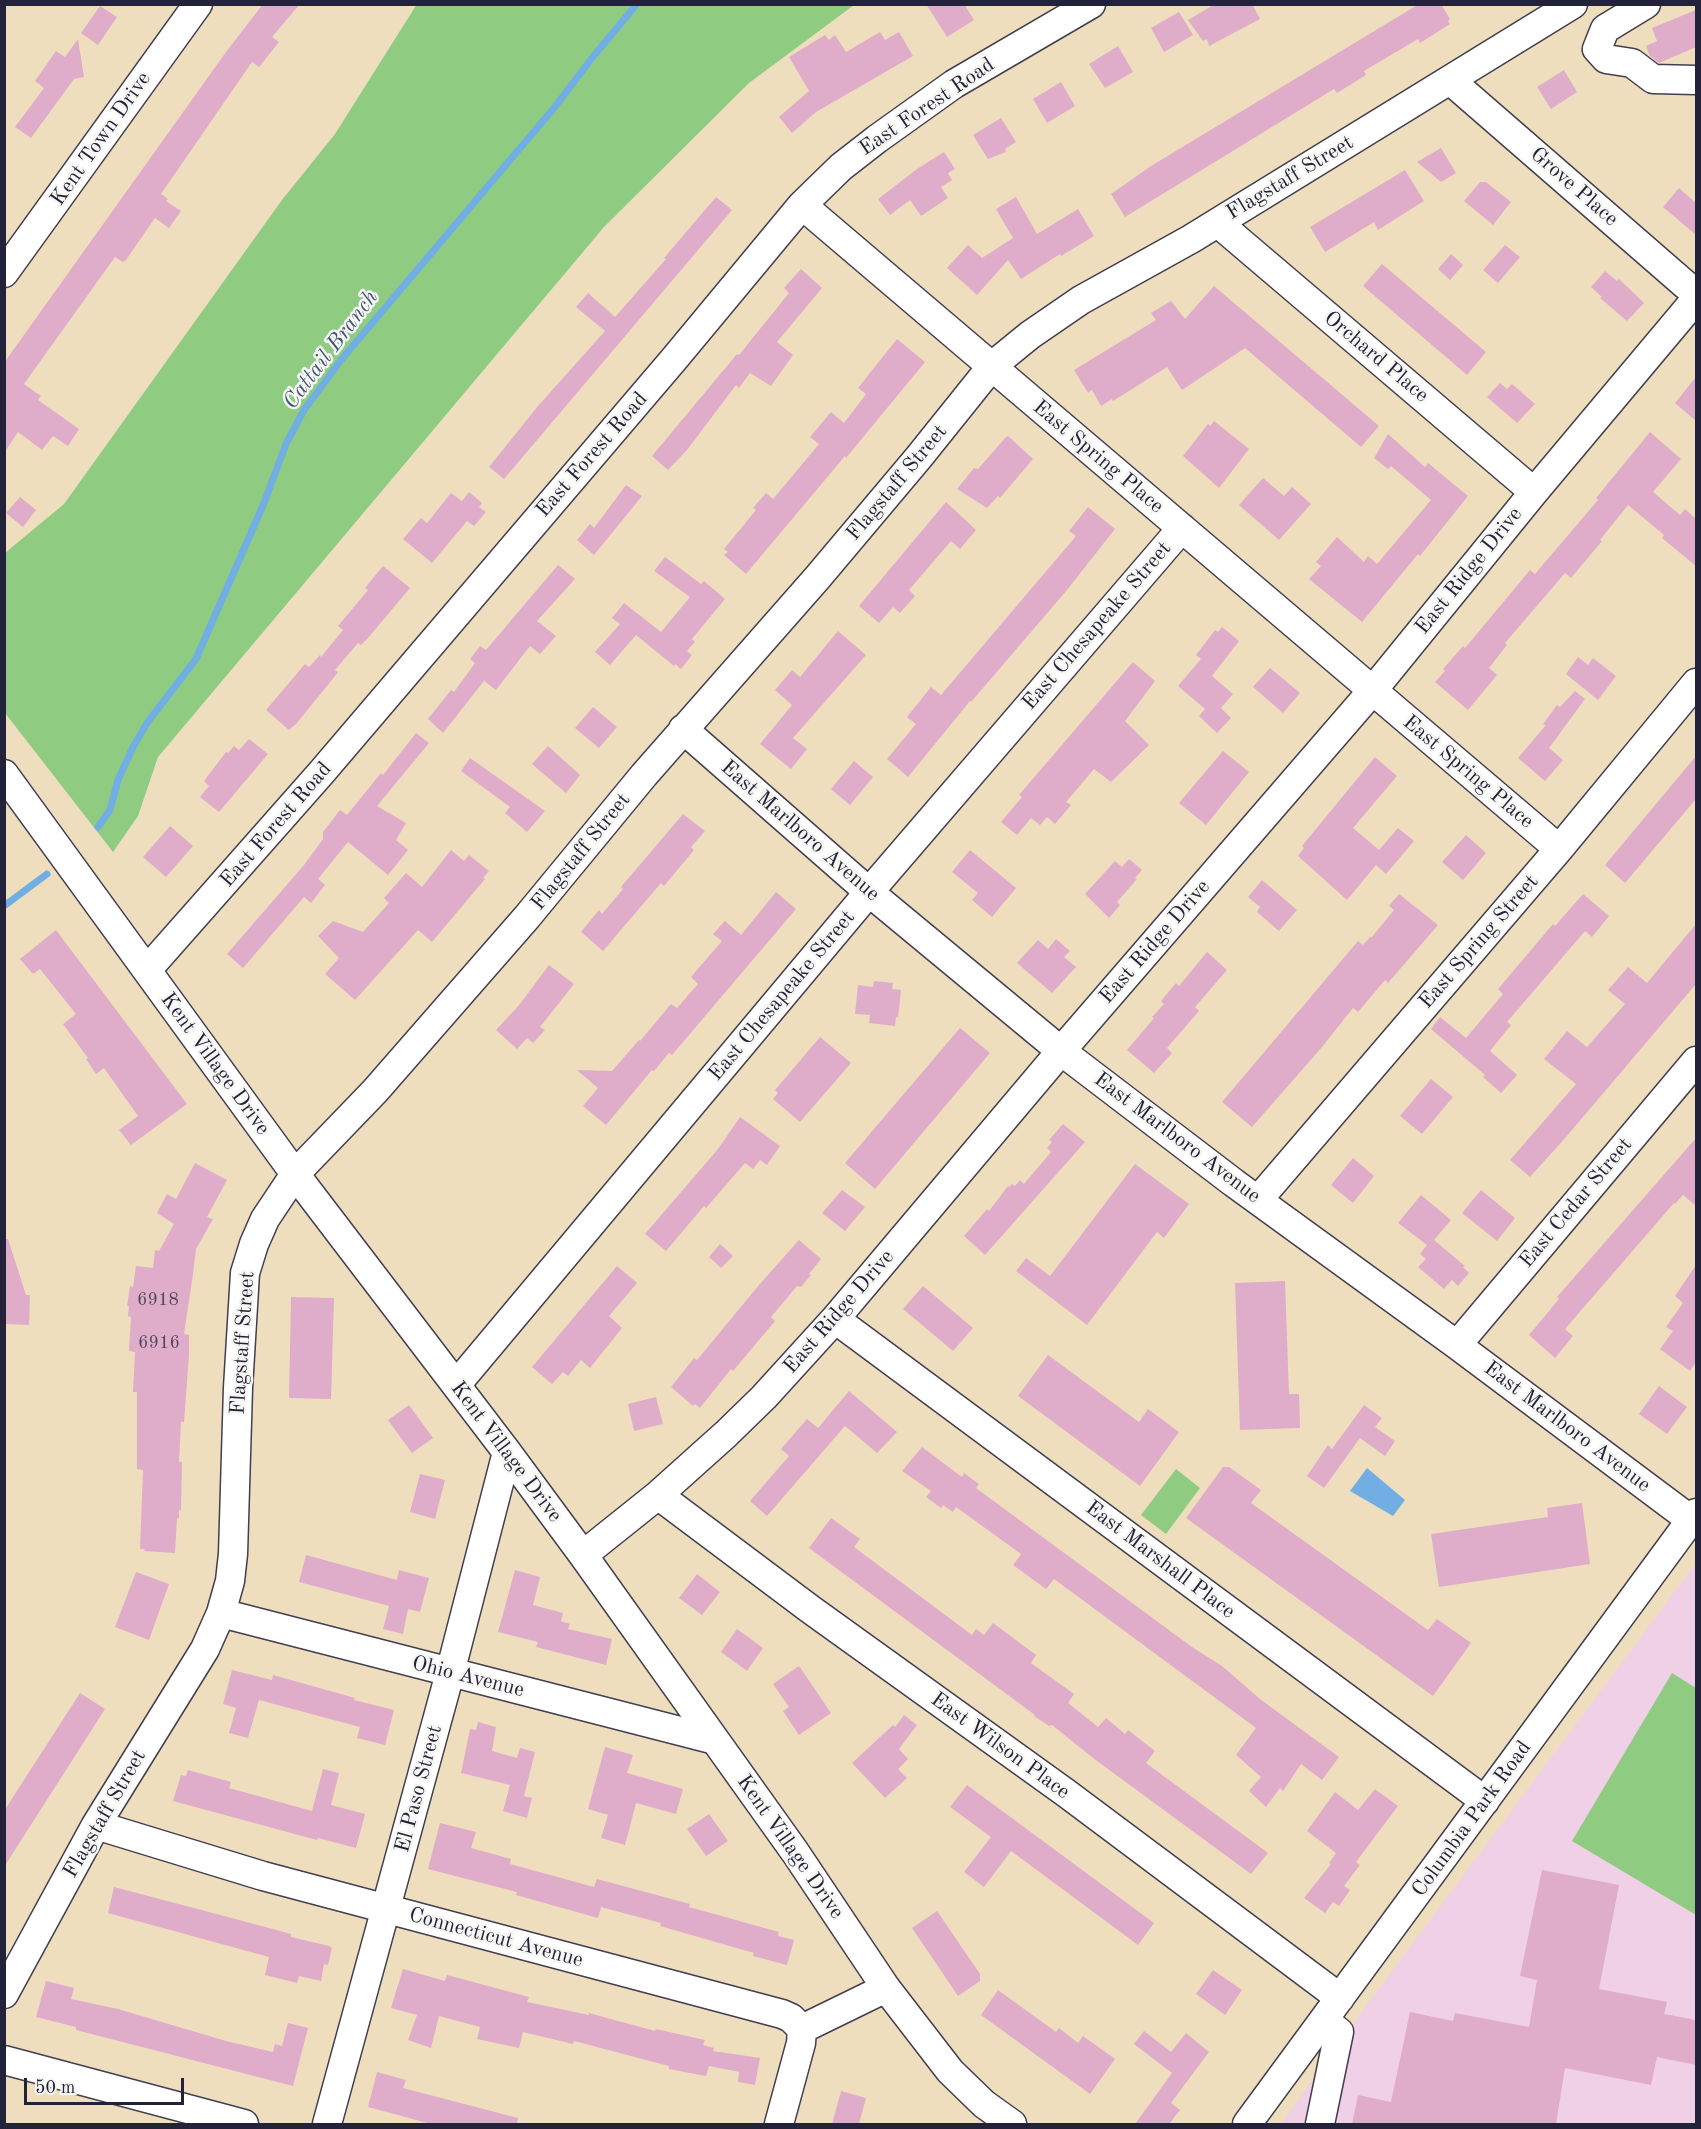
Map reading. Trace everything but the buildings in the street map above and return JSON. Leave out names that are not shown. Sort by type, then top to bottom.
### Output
[{"type":"street","name":"Kent Town Drive","points":[[4,273],[198,4]]},
{"type":"street","name":"East Forest Road","points":[[147,970],[321,773],[675,358],[802,205],[841,167],[954,84],[1091,4]]},
{"type":"street","name":"Flagstaff Street","points":[[4,1994],[96,1825],[205,1649],[221,1613],[230,1581],[233,1554],[238,1388],[245,1274],[254,1244],[266,1219],[295,1174],[375,1091],[527,917],[644,775],[919,458],[992,366],[1030,335],[1081,300],[1218,223],[1573,4]]},
{"type":"street","points":[[1646,4],[1605,29],[1598,49],[1606,59],[1632,63],[1653,79],[1696,80]]},
{"type":"street","name":"Grove Place","points":[[1450,81],[1696,294]]},
{"type":"street","name":"East Spring Place","points":[[802,205],[1559,849]]},
{"type":"street","name":"Orchard Place","points":[[1218,223],[1534,492]]},
{"type":"street","name":"East Ridge Drive","points":[[583,1555],[658,1495],[726,1434],[764,1397],[835,1319],[1061,1051],[1372,690],[1696,299]]},
{"type":"street","name":"East Chesapeake Street","points":[[456,1385],[869,892],[1182,528]]},
{"type":"street","name":"East Spring Street","points":[[1258,1200],[1559,849],[1696,683]]},
{"type":"street","name":"East Marlboro Avenue","points":[[684,729],[869,892],[1061,1051],[1258,1200],[1694,1516]]},
{"type":"street","name":"Kent Village Drive","points":[[4,774],[295,1174],[583,1555],[805,1866],[886,1988],[950,2071],[984,2104],[1012,2124]]},
{"type":"street","name":"East Cedar Street","points":[[1457,1345],[1696,1061]]},
{"type":"street","name":"East Marshall Place","points":[[835,1319],[1485,1801]]},
{"type":"street","name":"El Paso Street","points":[[327,2124],[450,1673],[507,1452]]},
{"type":"street","name":"East Wilson Place","points":[[658,1495],[810,1609],[1066,1793],[1332,2009]]},
{"type":"street","name":"Columbia Park Road","points":[[1247,2124],[1694,1516]]},
{"type":"street","name":"Ohio Avenue","points":[[221,1613],[715,1740]]},
{"type":"street","name":"Connecticut Avenue","points":[[96,1825],[263,1876],[782,2013],[802,2029]]},
{"type":"street","points":[[778,2124],[801,2043],[802,2029],[886,1988]]},
{"type":"street","points":[[1320,2124],[1339,2032],[1332,2009]]},
{"type":"street","points":[[4,2060],[244,2124]]},
{"type":"shaded area","points":[[1696,1563],[1696,2124],[1281,2124],[1369,2002]]},
{"type":"green space","points":[[417,4],[854,5],[749,83],[604,227],[158,757],[138,816],[113,852],[5,713],[5,553],[64,504],[282,200],[335,134]]},
{"type":"green space","points":[[1176,1469],[1200,1488],[1166,1534],[1141,1515]]},
{"type":"green space","points":[[1672,1673],[1696,1688],[1696,1915],[1572,1841]]},
{"type":"water","points":[[1367,1468],[1405,1500],[1393,1516],[1350,1491]]},
{"type":"waterway","name":"Cattail Branch","points":[[98,827],[110,810],[118,780],[133,747],[147,723],[196,659],[264,503],[286,444],[304,410],[341,360],[554,108],[637,4]]},
{"type":"waterway","name":"Cattail Branch","points":[[4,906],[47,874]]}]
